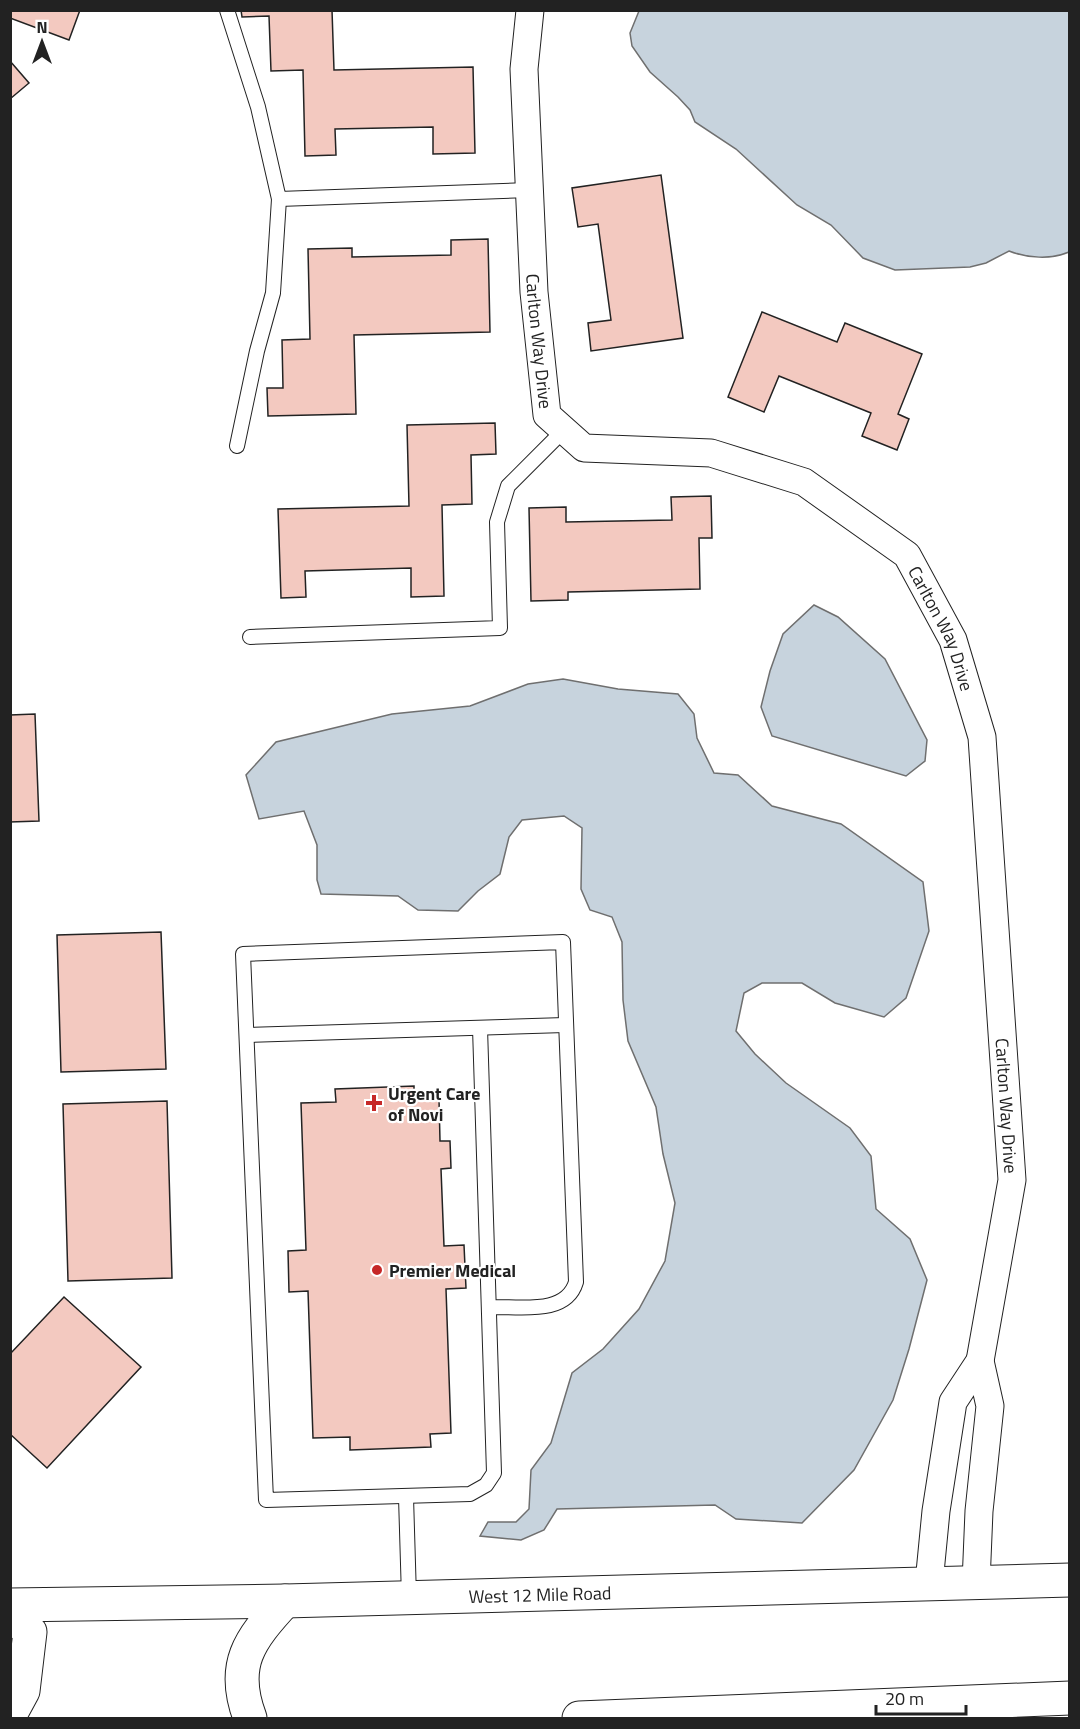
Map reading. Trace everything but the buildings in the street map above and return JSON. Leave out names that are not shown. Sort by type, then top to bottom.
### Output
[{"type":"main road","name":"West 12 Mile Road","points":[[10,1605],[285,1601],[1070,1580]]},
{"type":"main road","points":[[250,1719],[241,1695],[242,1660],[257,1631],[285,1601]]},
{"type":"main road","points":[[10,1613],[30,1632],[23,1691],[10,1715]]},
{"type":"main road","points":[[579,1719],[1070,1698]]},
{"type":"street","name":"Carlton Way Drive","points":[[530,10],[524,69],[534,292],[547,415],[584,448],[711,453],[804,482],[907,555],[953,640],[982,737],[1012,1180],[980,1361],[990,1406],[979,1511],[976,1583]]},
{"type":"street","name":"Carlton Way Drive","points":[[929,1583],[936,1511],[953,1402],[980,1361]]},
{"type":"lane","points":[[227,10],[258,107],[279,199],[273,293],[257,351],[237,446]]},
{"type":"lane","points":[[279,199],[530,190]]},
{"type":"lane","points":[[250,637],[500,628],[497,522],[508,486],[564,430]]},
{"type":"lane","points":[[480,1028],[494,1473],[486,1485],[470,1494],[266,1500],[243,954],[562,942],[576,1282],[573,1294],[562,1303],[490,1307]]},
{"type":"lane","points":[[247,1035],[566,1025]]},
{"type":"lane","points":[[406,1497],[409,1597]]},
{"type":"shaded area","points":[[639,11],[1069,11],[1069,252],[1062,255],[1039,257],[1009,251],[986,263],[970,267],[895,270],[863,258],[831,225],[797,205],[736,149],[695,122],[690,110],[650,72],[632,46],[630,33]]},
{"type":"shaded area","points":[[814,605],[838,617],[885,659],[927,740],[925,761],[906,776],[772,736],[761,707],[770,671],[783,634]]},
{"type":"shaded area","points":[[563,679],[618,689],[678,694],[694,714],[697,738],[714,773],[738,775],[772,806],[841,824],[923,882],[929,931],[906,998],[884,1017],[835,1003],[802,983],[762,983],[744,993],[736,1031],[755,1054],[786,1083],[850,1128],[871,1156],[876,1209],[910,1239],[927,1280],[893,1400],[854,1470],[802,1523],[736,1519],[715,1505],[557,1509],[544,1530],[521,1540],[480,1536],[488,1522],[516,1522],[529,1509],[531,1470],[551,1443],[572,1373],[603,1349],[639,1309],[665,1261],[675,1203],[663,1154],[656,1107],[628,1041],[623,1000],[622,942],[612,917],[590,910],[581,889],[582,828],[564,816],[522,820],[509,837],[500,874],[458,911],[418,910],[398,896],[321,894],[317,880],[317,845],[304,811],[259,819],[246,775],[276,742],[392,714],[470,706],[528,684]]},
{"type":"place","name":"Urgent Care of Novi","points":[[374,1103]]},
{"type":"place","name":"Premier Medical","points":[[377,1270]]}]
